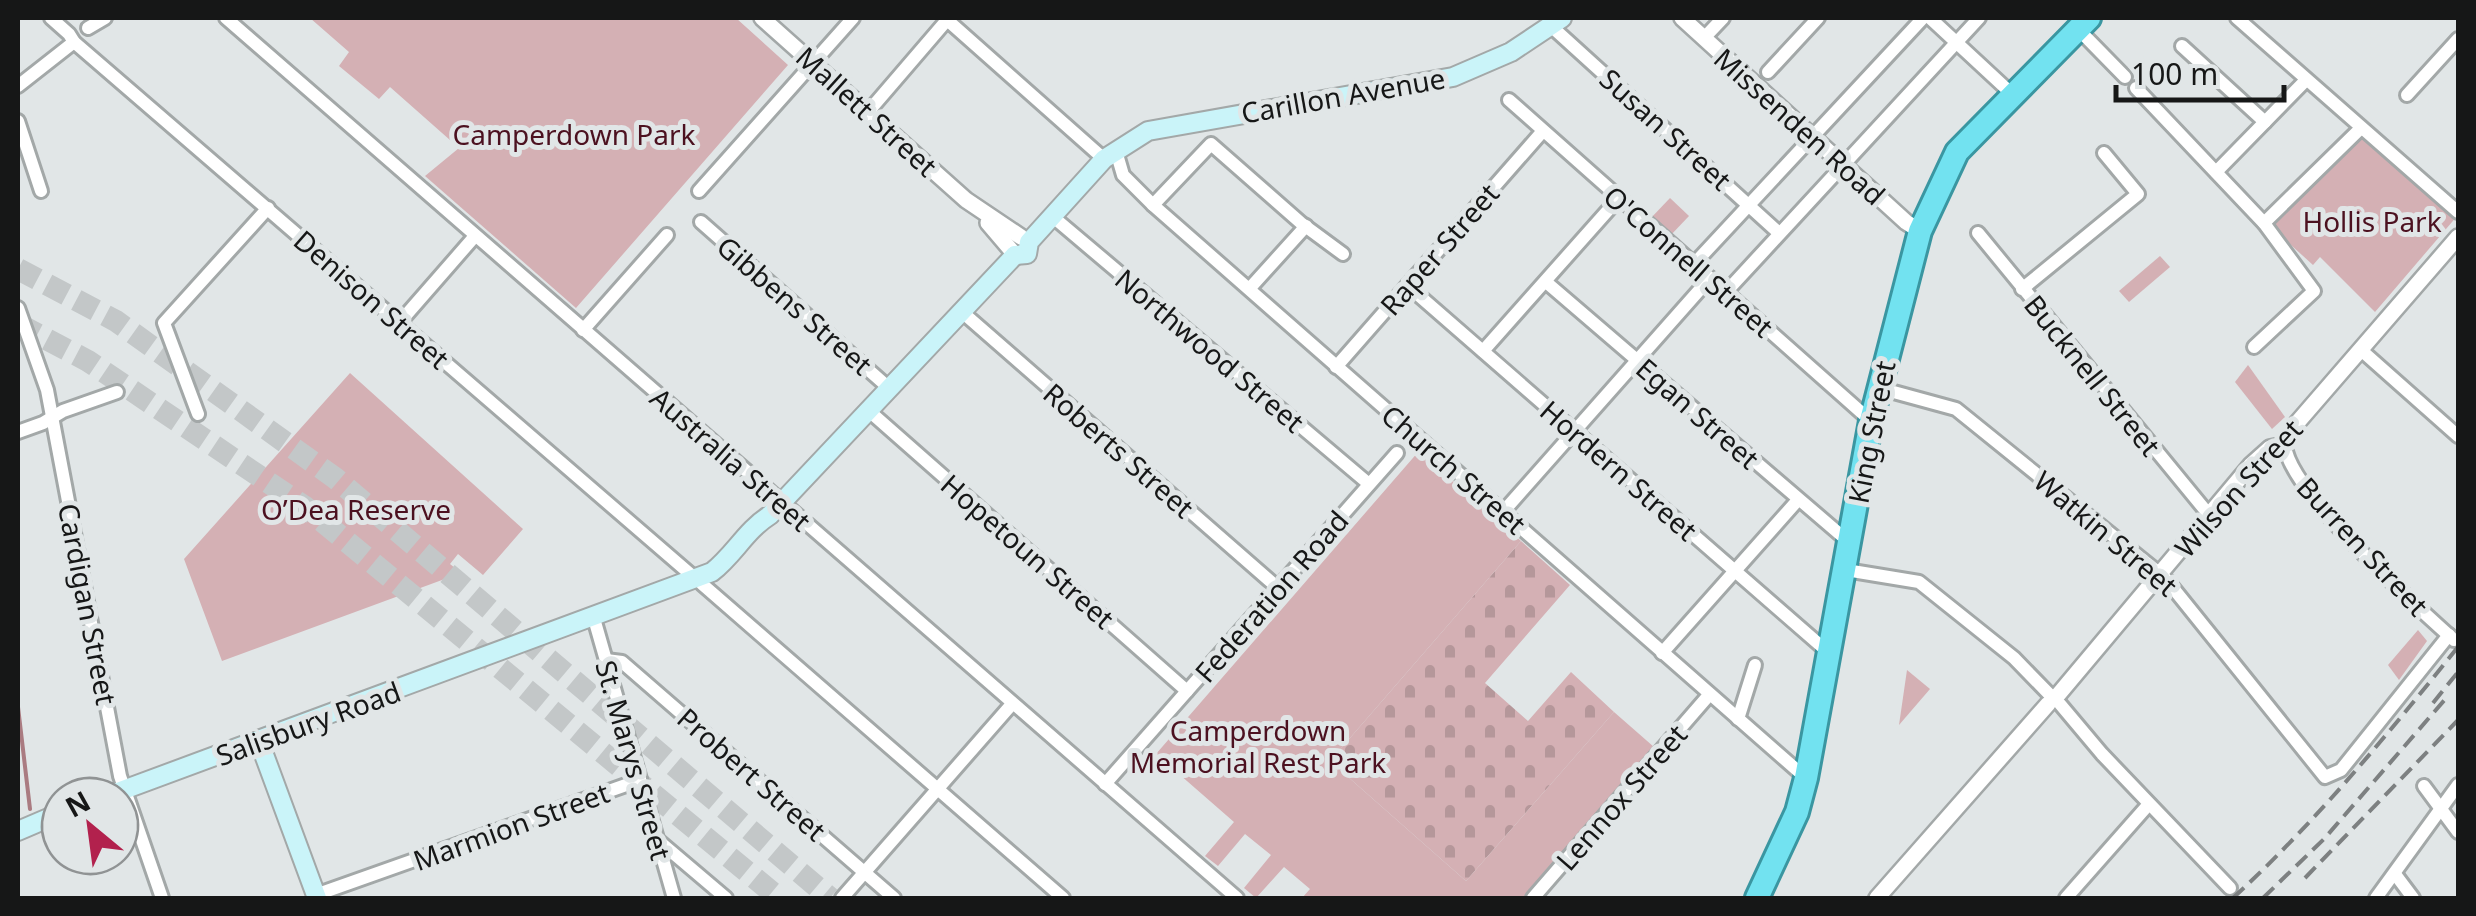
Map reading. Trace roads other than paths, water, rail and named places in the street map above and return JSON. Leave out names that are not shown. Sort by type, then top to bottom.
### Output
[{"type":"highway","name":"King Street","points":[[1757,898],[1790,828],[1806,778],[1871,420],[1920,231],[1957,152],[2083,23]]},
{"type":"main road","name":"Carillon Avenue","points":[[1110,155],[1158,128],[1280,110],[1453,76],[1490,64],[1557,22]]},
{"type":"main road","name":"Salisbury Road","points":[[508,649],[528,646],[699,582],[725,562],[756,524],[776,509],[1019,246],[1110,155]]},
{"type":"main road","name":"Salisbury Road","points":[[140,784],[508,649],[539,634],[699,582]]},
{"type":"main road","points":[[259,741],[319,894]]},
{"type":"street","name":"Denison Street","points":[[50,18],[1063,898]]},
{"type":"street","points":[[88,28],[105,18]]},
{"type":"street","name":"Australia Street","points":[[226,18],[583,330],[776,509],[1012,704],[1237,898]]},
{"type":"street","name":"Mallett Street","points":[[762,18],[1019,246]]},
{"type":"street","points":[[699,191],[853,18]]},
{"type":"street","name":"Missenden Road","points":[[1682,18],[1920,231]]},
{"type":"street","points":[[1704,38],[1722,18]]},
{"type":"street","points":[[1768,72],[1818,18]]},
{"type":"street","points":[[1694,264],[1811,136],[1927,18],[2012,94]]},
{"type":"street","points":[[1726,292],[1979,18]]},
{"type":"street","points":[[2237,18],[2458,212]]},
{"type":"street","points":[[868,112],[946,19]]},
{"type":"street","name":"Church Street","points":[[946,19],[1110,155],[1123,175],[1153,205],[1806,778]]},
{"type":"street","name":"Susan Street","points":[[1557,22],[1780,233]]},
{"type":"street","points":[[2083,23],[2125,77]]},
{"type":"street","points":[[2407,95],[2458,39]]},
{"type":"street","points":[[18,86],[74,42]]},
{"type":"street","points":[[2182,46],[2265,122]]},
{"type":"street","points":[[2216,172],[2306,80]]},
{"type":"street","points":[[2136,88],[2264,223],[2314,291],[2254,347]]},
{"type":"street","name":"O'Connell Street","points":[[1508,100],[1871,420]]},
{"type":"street","points":[[18,121],[42,191]]},
{"type":"street","points":[[2264,223],[2361,128]]},
{"type":"street","name":"Raper Street","points":[[1336,366],[1542,132]]},
{"type":"street","points":[[1153,205],[1211,144],[1342,254]]},
{"type":"street","points":[[2022,288],[2138,194],[2104,153]]},
{"type":"street","points":[[1483,352],[1618,198]]},
{"type":"street","points":[[198,414],[164,323],[268,208]]},
{"type":"street","name":"Northwood Street","points":[[1052,216],[1369,484]]},
{"type":"street","name":"Gibbens Street","points":[[701,222],[889,388]]},
{"type":"street","points":[[1250,288],[1306,226]]},
{"type":"street","name":"Bucknell Street","points":[[1978,233],[2210,516]]},
{"type":"street","points":[[583,330],[667,234]]},
{"type":"street","points":[[400,322],[475,236]]},
{"type":"street","name":"Wilson Street","points":[[1877,898],[2054,699],[2258,458],[2270,448],[2285,445],[2295,426],[2455,247]]},
{"type":"street","points":[[1503,512],[1710,278]]},
{"type":"street","name":"Egan Street","points":[[1546,282],[1850,544]]},
{"type":"street","name":"Hordern Street","points":[[1408,286],[1830,654]]},
{"type":"street","name":"Cardigan Street","points":[[18,308],[47,390],[112,776]]},
{"type":"street","name":"Roberts Street","points":[[961,311],[1278,588]]},
{"type":"street","points":[[2361,350],[2458,436]]},
{"type":"street","name":"Watkin Street","points":[[1879,388],[1956,409],[2160,574],[2205,624],[2321,774],[2330,777],[2341,770],[2402,692]]},
{"type":"street","points":[[18,432],[117,392]]},
{"type":"street","name":"Hopetoun Street","points":[[868,410],[1187,691]]},
{"type":"street","name":"Burren Street","points":[[2285,445],[2288,463],[2301,482],[2380,570],[2452,637],[2402,692]]},
{"type":"street","name":"Federation Road","points":[[1105,784],[1397,453]]},
{"type":"street","points":[[1662,653],[1797,501]]},
{"type":"street","points":[[1846,570],[1920,582],[2014,658],[2230,888]]},
{"type":"street","name":"St. Marys Street","points":[[595,622],[674,898]]},
{"type":"street","name":"Probert Street","points":[[606,660],[622,662],[894,898]]},
{"type":"street","points":[[1738,719],[1755,665]]},
{"type":"street","name":"Lennox Street","points":[[1533,898],[1708,694]]},
{"type":"street","points":[[842,898],[1012,704]]},
{"type":"street","name":"Marmion Street","points":[[319,894],[640,780]]},
{"type":"street","points":[[2376,898],[2458,784]]},
{"type":"street","points":[[2424,786],[2458,832]]},
{"type":"street","points":[[2066,898],[2149,804]]},
{"type":"street","points":[[657,839],[726,898]]},
{"type":"street","name":"Cardigan Street","points":[[140,849],[162,898]]},
{"type":"street","points":[[2394,874],[2413,898]]},
{"type":"waterway","points":[[18,707],[30,809]]},
{"type":"tunnel","points":[[18,269],[116,321],[335,478],[830,898]]},
{"type":"tunnel","points":[[18,324],[88,361],[305,507],[779,898]]},
{"type":"railway","points":[[2233,898],[2322,808],[2458,647]]},
{"type":"railway","points":[[2433,703],[2458,672]]},
{"type":"railway","points":[[2263,898],[2324,839],[2448,696]]},
{"type":"railway","points":[[2305,878],[2458,720]]},
{"type":"park label","name":"Camperdown Park","points":[[574,134]]},
{"type":"park label","name":"Hollis Park","points":[[2372,221]]},
{"type":"park label","name":"O’Dea Reserve","points":[[356,509]]},
{"type":"park label","name":"Camperdown Memorial Rest Park","points":[[1258,746]]}]
